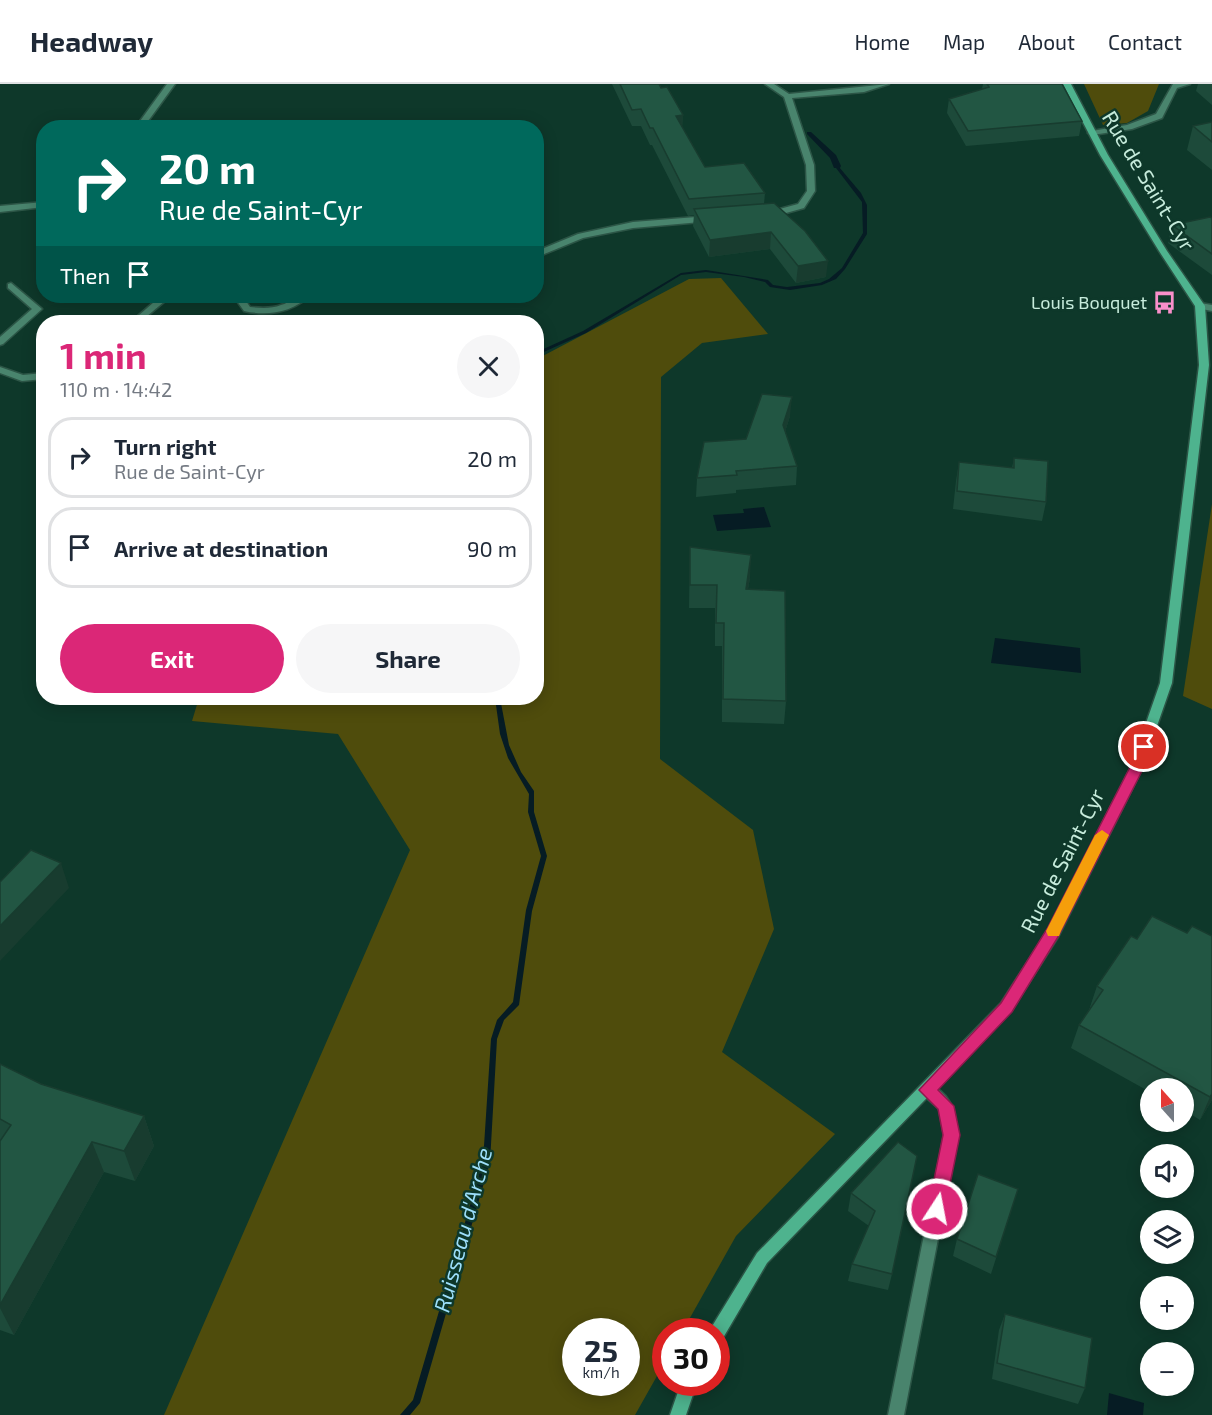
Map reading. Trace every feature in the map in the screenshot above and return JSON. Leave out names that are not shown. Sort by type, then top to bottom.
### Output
[{"type":"main road","name":"Rue de Saint-Cyr","points":[[726,1318],[762,1258],[1006,1007],[1053,933],[1140,758],[1166,683],[1204,365],[1200,306],[1163,251],[1092,133],[1067,84]]},
{"type":"main road","points":[[678,1415],[684,1396]]},
{"type":"street","points":[[145,120],[172,84]]},
{"type":"street","points":[[769,84],[788,96],[864,90],[885,84]]},
{"type":"street","points":[[1092,133],[1128,127],[1159,116],[1174,86],[1186,84]]},
{"type":"street","points":[[755,216],[775,214],[801,206],[811,191],[810,165],[788,96]]},
{"type":"street","points":[[0,209],[36,205]]},
{"type":"street","points":[[544,251],[582,236],[633,225],[715,219]]},
{"type":"street","points":[[0,342],[37,309],[11,286]]},
{"type":"street","points":[[143,315],[158,303]]},
{"type":"street","points":[[243,303],[247,309],[264,312],[290,307],[295,303]]},
{"type":"street","points":[[1200,306],[1212,308]]},
{"type":"street","points":[[0,370],[22,378],[36,377]]},
{"type":"street","points":[[896,1415],[951,1135],[945,1106],[927,1090]]},
{"type":"shaded area","points":[[1084,84],[1159,84],[1148,111],[1127,123],[1103,125]]},
{"type":"shaded area","points":[[721,278],[768,334],[702,343],[661,377],[660,759],[753,830],[774,929],[722,1052],[835,1134],[736,1236],[690,1318],[652,1318],[652,1385],[635,1415],[164,1415],[410,850],[338,734],[192,721],[197,705],[544,705],[544,355],[689,279]]},
{"type":"shaded area","points":[[1212,504],[1212,709],[1183,696]]},
{"type":"water","points":[[832,153],[839,167],[861,193],[867,205],[867,234],[836,279],[822,285],[790,290],[770,287],[765,282],[744,277],[706,272],[681,275],[586,333],[544,352],[544,349],[583,331],[681,273],[706,270],[768,280],[773,285],[787,287],[820,283],[829,279],[842,268],[863,233],[862,202],[829,155]]},
{"type":"water","points":[[764,507],[771,527],[717,531],[713,515],[744,513],[743,509]]},
{"type":"water","points":[[995,638],[1080,648],[1081,673],[991,663]]},
{"type":"water","points":[[496,705],[501,705],[509,745],[521,772],[534,791],[534,812],[547,856],[532,911],[519,1005],[504,1020],[497,1039],[490,1162],[420,1403],[410,1415],[400,1415],[413,1400],[483,1161],[491,1039],[497,1020],[513,1002],[526,910],[541,856],[528,812],[529,794],[508,758],[500,734]]},
{"type":"water","points":[[1109,1393],[1144,1403],[1143,1415],[1107,1415]]},
{"type":"building","points":[[620,84],[659,84],[661,88],[667,87],[683,115],[676,116],[705,167],[744,163],[765,193],[689,199],[653,128],[650,128],[641,109],[632,110]]},
{"type":"building","points":[[987,84],[1062,84],[1082,121],[968,131],[949,99],[989,87]]},
{"type":"building","points":[[1212,122],[1212,142],[1193,126]]},
{"type":"building","points":[[774,203],[805,231],[828,261],[798,266],[771,232],[710,240],[694,209]]},
{"type":"building","points":[[1212,218],[1212,254],[1172,225]]},
{"type":"building","points":[[762,394],[792,397],[783,425],[797,466],[736,471],[737,475],[697,478],[704,442],[746,439]]},
{"type":"building","points":[[1014,458],[1048,461],[1046,502],[957,491],[959,462],[1014,468]]},
{"type":"building","points":[[690,547],[751,555],[746,589],[785,591],[786,701],[723,699],[724,623],[716,623],[717,585],[690,585]]},
{"type":"building","points":[[31,850],[61,863],[0,926],[0,882]]},
{"type":"building","points":[[1152,916],[1187,933],[1192,926],[1212,936],[1212,1094],[1210,1097],[1194,1088],[1194,1078],[1175,1078],[1079,1025],[1103,990],[1097,986],[1131,936],[1137,939]]},
{"type":"building","points":[[0,1064],[41,1084],[144,1116],[124,1151],[92,1142],[0,1305],[0,1141],[11,1125],[0,1119]]},
{"type":"building","points":[[898,1142],[917,1156],[892,1274],[852,1264],[875,1211],[851,1193]]},
{"type":"building","points":[[978,1174],[1018,1189],[996,1257],[957,1239]]},
{"type":"building","points":[[1005,1314],[1092,1338],[1085,1388],[997,1363]]},
{"type":"waterway","name":"Ruisseau d'Arche","points":[[809,133],[833,157],[837,166]]},
{"type":"slow traffic","points":[[1054,931],[1102,835]]},
{"type":"place","name":"Louis Bouquet","points":[[1165,303]]},
{"type":"route","points":[[937,1209],[951,1135],[945,1106],[927,1090],[1006,1007],[1018,989],[1053,933],[1136,769],[1144,747]]}]
